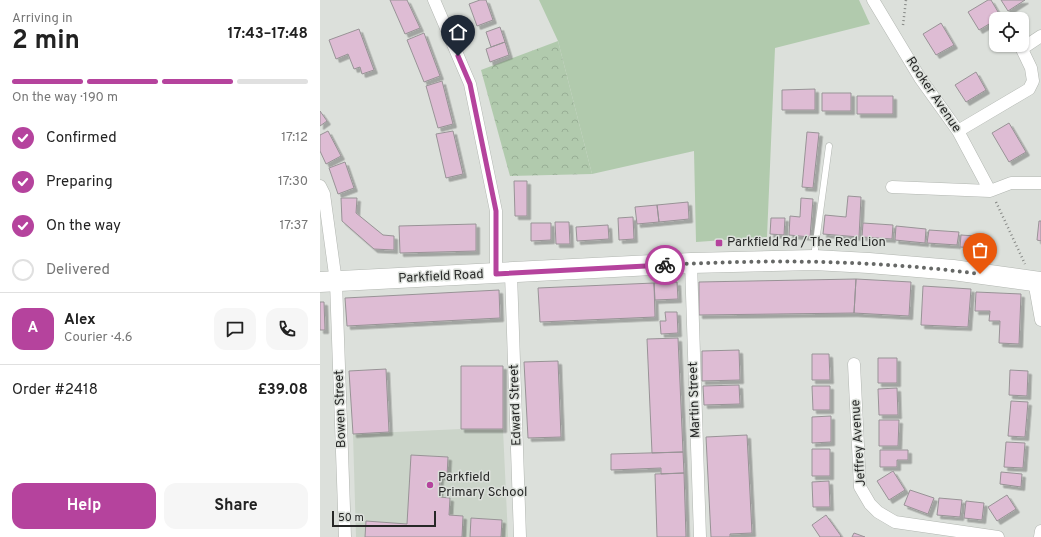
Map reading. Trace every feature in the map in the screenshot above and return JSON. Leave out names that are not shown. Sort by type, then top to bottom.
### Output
[{"type":"main road","name":"Parkfield Road","points":[[328,282],[691,264],[814,260],[953,270],[1037,282]]},
{"type":"street","name":"Edward Street","points":[[434,0],[470,84],[496,211],[504,274],[520,537]]},
{"type":"street","name":"Rooker Avenue","points":[[873,0],[920,78],[958,131],[990,191]]},
{"type":"street","points":[[1029,43],[1041,36]]},
{"type":"street","points":[[958,131],[1028,89],[1033,81],[1031,68],[1024,52]]},
{"type":"street","points":[[892,187],[990,191],[1011,183],[1041,183]]},
{"type":"street","name":"Bowen Street","points":[[320,186],[324,194],[328,282],[345,537]]},
{"type":"street","name":"Martin Street","points":[[691,264],[700,537]]},
{"type":"street","points":[[1037,282],[1041,320]]},
{"type":"street","name":"Jeffrey Avenue","points":[[854,364],[860,487],[870,504],[878,512],[895,522],[998,537]]},
{"type":"street","points":[[1040,537],[1041,531]]},
{"type":"lane","points":[[814,260],[829,146]]},
{"type":"path","points":[[990,191],[1037,282]]},
{"type":"shaded area","name":"Parkfield Primary School","points":[[461,429],[503,429],[508,537],[356,537],[353,434]]},
{"type":"green space","points":[[539,0],[859,0],[870,24],[775,48],[767,237],[696,242],[694,151],[592,174],[558,41]]},
{"type":"green space","points":[[558,41],[592,174],[510,176],[481,70]]},
{"type":"building","points":[[390,0],[407,0],[420,28],[405,34]]},
{"type":"building","points":[[480,0],[486,0],[493,20],[477,26],[469,4]]},
{"type":"building","points":[[988,0],[991,0],[998,12],[989,12],[989,24],[979,30],[968,12]]},
{"type":"building","points":[[1001,0],[1025,0],[1008,11]]},
{"type":"building","points":[[941,23],[954,45],[936,55],[923,34]]},
{"type":"building","points":[[500,27],[505,42],[491,47],[486,32]]},
{"type":"building","points":[[359,29],[374,70],[362,74],[360,67],[354,69],[348,54],[336,59],[329,40]]},
{"type":"building","points":[[424,33],[440,76],[424,82],[407,40]]},
{"type":"building","points":[[505,42],[509,55],[490,62],[486,49]]},
{"type":"building","points":[[976,72],[986,90],[966,102],[955,85]]},
{"type":"building","points":[[442,81],[453,124],[438,128],[426,86]]},
{"type":"building","points":[[815,89],[815,110],[782,110],[782,90]]},
{"type":"building","points":[[822,93],[851,93],[851,111],[822,111]]},
{"type":"building","points":[[857,96],[893,96],[893,114],[857,114]]},
{"type":"building","points":[[320,111],[327,121],[320,126]]},
{"type":"building","points":[[1009,123],[1026,152],[1009,162],[992,133]]},
{"type":"building","points":[[328,131],[341,156],[326,164],[320,151],[320,135]]},
{"type":"building","points":[[453,131],[463,174],[446,178],[436,134]]},
{"type":"building","points":[[807,132],[819,133],[813,188],[802,187]]},
{"type":"building","points":[[345,162],[354,188],[338,194],[329,168]]},
{"type":"building","points":[[514,181],[527,181],[527,216],[515,216]]},
{"type":"building","points":[[848,196],[861,197],[859,237],[823,234],[825,215],[846,217]]},
{"type":"building","points":[[341,198],[357,198],[356,213],[383,235],[394,236],[394,250],[374,249],[342,221]]},
{"type":"building","points":[[801,198],[813,199],[810,237],[789,235],[790,216],[800,217]]},
{"type":"building","points":[[688,202],[689,219],[659,222],[657,205]]},
{"type":"building","points":[[657,205],[659,222],[637,224],[635,207]]},
{"type":"building","points":[[633,217],[634,239],[619,240],[618,218]]},
{"type":"building","points":[[771,218],[785,218],[784,235],[770,234]]},
{"type":"building","points":[[1039,221],[1041,221],[1041,241],[1037,240]]},
{"type":"building","points":[[555,222],[569,222],[570,244],[556,244]]},
{"type":"building","points":[[531,223],[551,223],[551,240],[531,241]]},
{"type":"building","points":[[863,223],[893,225],[892,239],[862,237]]},
{"type":"building","points":[[476,224],[476,251],[400,253],[399,226]]},
{"type":"building","points":[[608,225],[609,239],[577,241],[576,227]]},
{"type":"building","points":[[896,226],[926,229],[925,243],[895,240]]},
{"type":"building","points":[[929,230],[959,232],[957,245],[927,243]]},
{"type":"building","points":[[961,235],[990,237],[990,249],[960,247]]},
{"type":"building","points":[[856,279],[854,313],[699,315],[699,282]]},
{"type":"building","points":[[856,279],[911,282],[909,316],[854,313]]},
{"type":"building","points":[[677,282],[678,299],[655,300],[654,283]]},
{"type":"building","points":[[654,283],[655,317],[540,322],[538,288]]},
{"type":"building","points":[[923,286],[971,289],[968,327],[921,325]]},
{"type":"building","points":[[499,290],[500,318],[347,326],[345,298]]},
{"type":"building","points":[[976,292],[1021,294],[1019,344],[999,343],[1000,321],[989,321],[990,311],[975,311]]},
{"type":"building","points":[[320,302],[324,302],[325,330],[320,330]]},
{"type":"building","points":[[665,312],[677,312],[678,333],[661,334],[660,321],[666,321]]},
{"type":"building","points":[[678,338],[683,452],[652,453],[647,339]]},
{"type":"building","points":[[739,350],[740,380],[702,381],[702,351]]},
{"type":"building","points":[[812,354],[829,354],[830,380],[812,380]]},
{"type":"building","points":[[878,358],[897,358],[897,383],[878,383]]},
{"type":"building","points":[[558,361],[561,437],[528,438],[524,362]]},
{"type":"building","points":[[461,366],[503,366],[503,429],[461,429]]},
{"type":"building","points":[[386,369],[389,432],[353,434],[349,371]]},
{"type":"building","points":[[1010,370],[1028,371],[1027,396],[1009,395]]},
{"type":"building","points":[[739,385],[740,404],[704,405],[703,386]]},
{"type":"building","points":[[812,386],[830,386],[830,410],[813,410]]},
{"type":"building","points":[[897,388],[898,415],[879,415],[878,389]]},
{"type":"building","points":[[1011,401],[1028,402],[1025,437],[1008,436]]},
{"type":"building","points":[[831,416],[831,442],[812,443],[812,417]]},
{"type":"building","points":[[879,420],[899,420],[898,446],[879,446]]},
{"type":"building","points":[[747,435],[752,533],[730,534],[730,537],[711,537],[706,437]]},
{"type":"building","points":[[1006,442],[1025,443],[1023,468],[1004,467]]},
{"type":"building","points":[[812,449],[830,449],[830,476],[812,476]]},
{"type":"building","points":[[880,450],[908,450],[908,460],[897,460],[897,467],[880,467]]},
{"type":"building","points":[[683,452],[684,473],[661,474],[661,468],[611,470],[611,454]]},
{"type":"building","points":[[411,455],[448,457],[447,477],[440,476],[439,497],[450,498],[449,515],[463,516],[462,537],[365,537],[366,521],[407,524]]},
{"type":"building","points":[[893,471],[905,490],[889,500],[877,481]]},
{"type":"building","points":[[1001,472],[1022,474],[1021,487],[1000,484]]},
{"type":"building","points":[[684,473],[686,537],[657,537],[655,474]]},
{"type":"building","points":[[829,481],[830,507],[813,507],[812,482]]},
{"type":"building","points":[[910,490],[934,498],[928,514],[904,505]]},
{"type":"building","points":[[1007,495],[1016,509],[997,521],[988,507]]},
{"type":"building","points":[[939,498],[962,500],[960,517],[937,515]]},
{"type":"building","points":[[966,501],[984,503],[982,520],[964,518]]},
{"type":"building","points":[[826,515],[841,536],[840,537],[820,537],[812,525]]},
{"type":"building","points":[[471,518],[502,520],[501,537],[470,537]]},
{"type":"building","points":[[854,533],[865,537],[852,537]]},
{"type":"way so far","points":[[665,265],[764,260],[814,260],[953,270],[980,274]]},
{"type":"place","name":"Parkfield Rd / The Red Lion","points":[[719,243]]},
{"type":"place","name":"Parkfield Primary School","points":[[430,485]]},
{"type":"route","points":[[458,56],[470,84],[496,211],[496,274],[665,265]]}]
